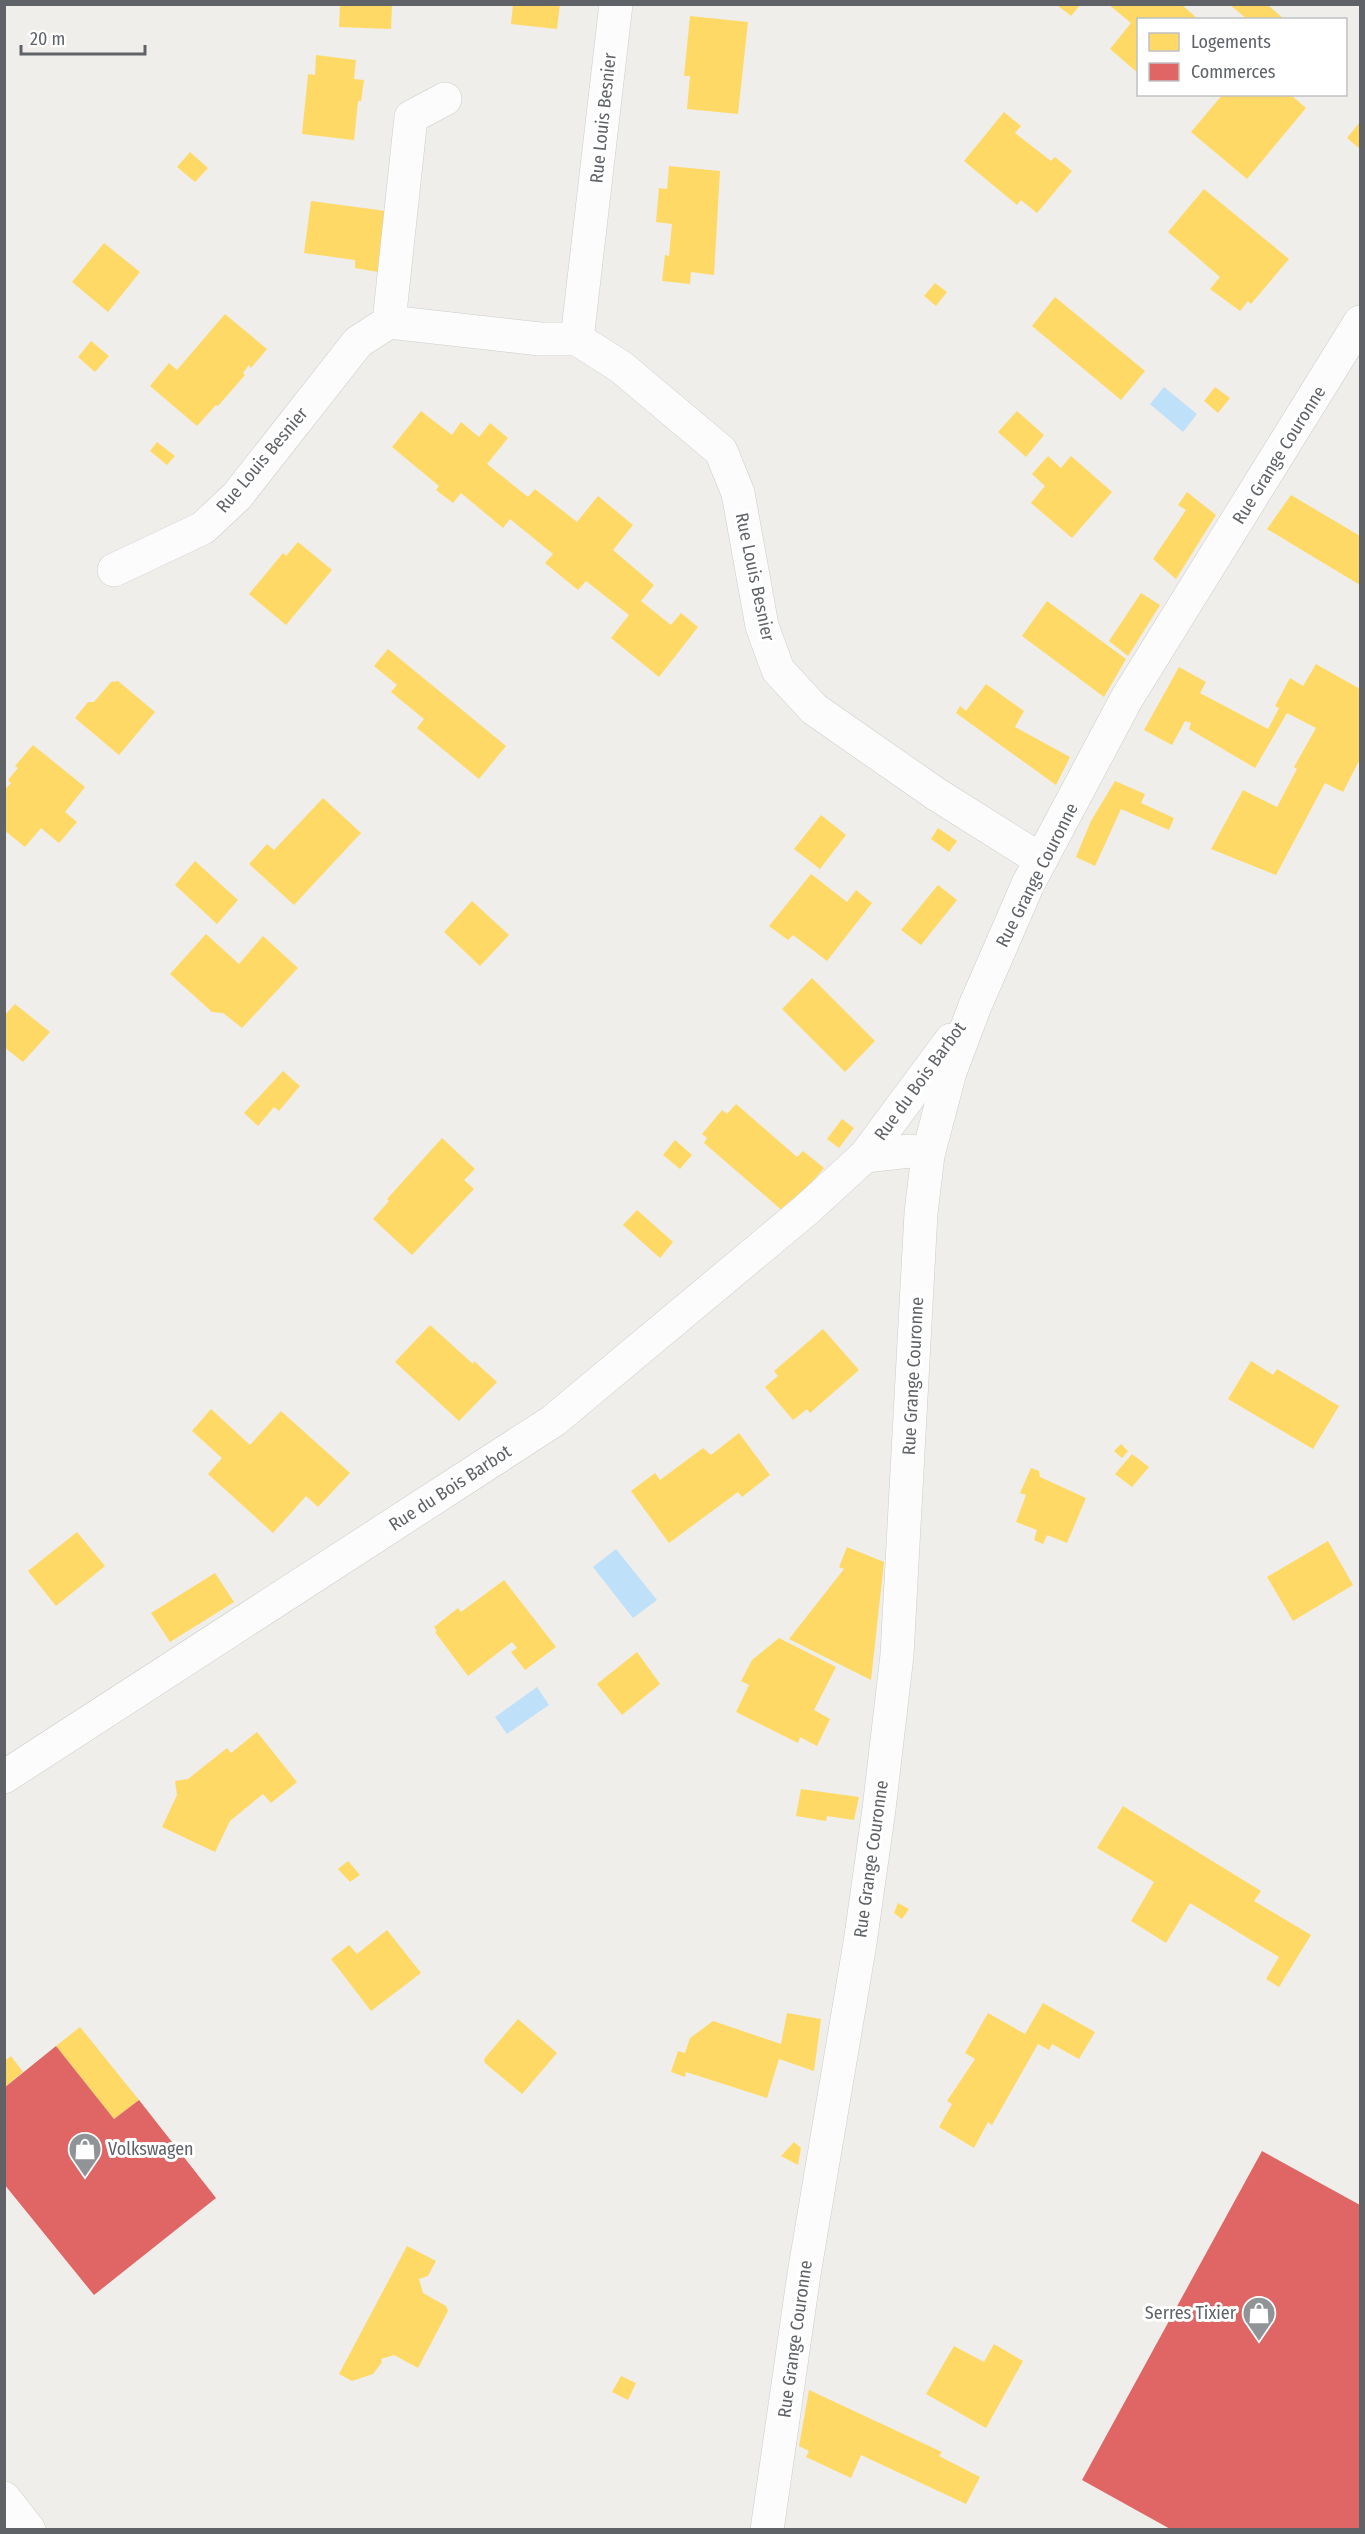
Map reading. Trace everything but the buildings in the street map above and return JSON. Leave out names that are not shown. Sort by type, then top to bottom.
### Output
[{"type":"street","name":"Rue Louis Besnier","points":[[616,4],[577,339],[621,367],[721,451],[738,493],[762,626],[778,670],[814,709],[936,794],[1041,860]]},
{"type":"street","points":[[445,99],[411,117],[389,322],[540,339],[577,339]]},
{"type":"street","name":"Rue Louis Besnier","points":[[114,570],[203,528],[237,496],[357,342],[389,322]]},
{"type":"street","name":"Rue Grange Couronne","points":[[767,2529],[804,2274],[860,1943],[879,1809],[897,1655],[921,1213],[928,1155],[950,1072],[975,1006],[1028,884],[1127,699],[1360,322]]},
{"type":"street","name":"Rue du Bois Barbot","points":[[4,1777],[553,1421],[806,1210],[865,1156],[975,1006]]},
{"type":"street","name":"Rue du Bois Barbot","points":[[865,1156],[910,1151],[928,1155]]},
{"type":"street","points":[[4,2498],[29,2529]]},
{"type":"water","points":[[1164,387],[1197,414],[1183,432],[1150,404]]},
{"type":"water","points":[[616,1549],[657,1600],[633,1618],[593,1567]]},
{"type":"water","points":[[537,1687],[549,1705],[507,1734],[495,1717]]},
{"type":"place","name":"Volkswagen","points":[[85,2178]]},
{"type":"place","name":"Serres Tixier","points":[[1259,2342]]}]
